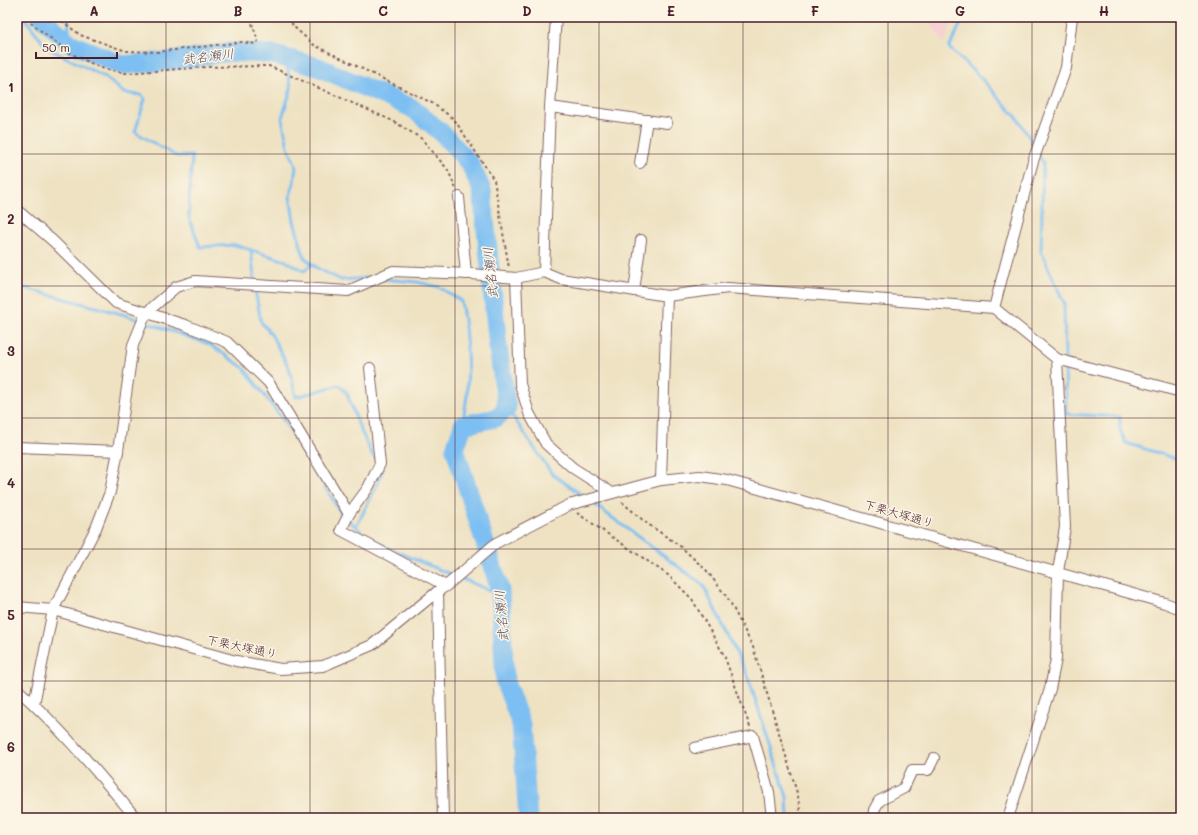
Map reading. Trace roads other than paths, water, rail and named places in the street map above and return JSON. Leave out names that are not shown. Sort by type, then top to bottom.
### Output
[{"type":"street","points":[[544,272],[550,107],[556,17]]},
{"type":"street","points":[[994,308],[1033,162],[1066,68],[1072,17]]},
{"type":"street","points":[[550,107],[667,123]]},
{"type":"street","points":[[640,163],[647,120]]},
{"type":"street","points":[[459,197],[469,274]]},
{"type":"street","points":[[17,210],[53,241],[116,303],[185,325],[227,342],[269,382],[349,514]]},
{"type":"street","points":[[634,291],[641,240]]},
{"type":"street","points":[[34,704],[53,610],[96,528],[110,492],[118,451],[133,345],[146,313],[176,287],[195,281],[348,291],[393,272],[469,274],[511,278],[544,272],[560,279],[667,296],[728,288],[994,308],[1057,359],[1181,392]]},
{"type":"street","points":[[511,278],[520,384],[529,413],[546,444],[573,468],[609,493]]},
{"type":"street","points":[[661,480],[667,296]]},
{"type":"street","points":[[1008,818],[1050,689],[1056,659],[1058,572],[1065,527],[1057,359]]},
{"type":"street","points":[[370,368],[380,464],[368,488],[349,514],[341,530],[442,588],[443,818]]},
{"type":"street","points":[[17,447],[118,451]]},
{"type":"street","name":"下栗大塚通り","points":[[17,607],[53,610],[236,661],[281,668],[323,666],[372,645],[496,543],[567,506],[609,493],[661,480],[700,476],[727,480],[1058,572],[1181,609]]},
{"type":"street","points":[[17,689],[34,704],[92,765],[136,818]]},
{"type":"street","points":[[695,748],[753,736],[769,792],[772,818]]},
{"type":"street","points":[[873,818],[874,810],[878,802],[904,788],[912,770],[928,770],[934,758]]},
{"type":"waterway","points":[[24,17],[47,48],[105,77],[124,93],[141,95],[145,99],[135,132],[176,156],[192,156],[189,218],[200,247],[235,245],[251,250],[256,295],[261,322],[271,334],[289,368],[296,397],[339,385],[347,393],[358,424],[371,453],[376,459]]},
{"type":"waterway","name":"武名瀬川","points":[[41,17],[70,43],[122,65],[169,61],[230,52],[271,54],[318,67],[412,108],[442,133],[470,164],[482,190],[498,347],[507,408],[496,418],[463,425],[455,449],[500,590],[505,682],[521,724],[528,818]]},
{"type":"waterway","points":[[68,17],[70,43]]},
{"type":"waterway","points":[[964,17],[949,48],[979,76],[1018,119],[1035,147]]},
{"type":"waterway","points":[[286,58],[291,89],[282,118],[288,147],[296,166],[290,196],[294,221],[304,257],[317,268],[341,280],[368,278]]},
{"type":"waterway","points":[[1038,154],[1043,162],[1041,251],[1064,303],[1066,414],[1120,417],[1120,430],[1126,443],[1174,458],[1181,457]]},
{"type":"waterway","points":[[251,250],[286,261],[304,271],[312,264]]},
{"type":"waterway","points":[[383,279],[417,282],[439,287],[461,301],[465,324],[468,359],[467,395],[463,425]]},
{"type":"waterway","points":[[17,286],[122,314],[209,344],[244,368],[286,424],[341,513],[365,535],[392,550],[501,595]]},
{"type":"waterway","points":[[507,408],[552,474],[585,497]]},
{"type":"waterway","points":[[356,527],[377,485],[383,469]]},
{"type":"waterway","points":[[591,502],[703,585],[747,674],[787,797],[788,818]]}]
